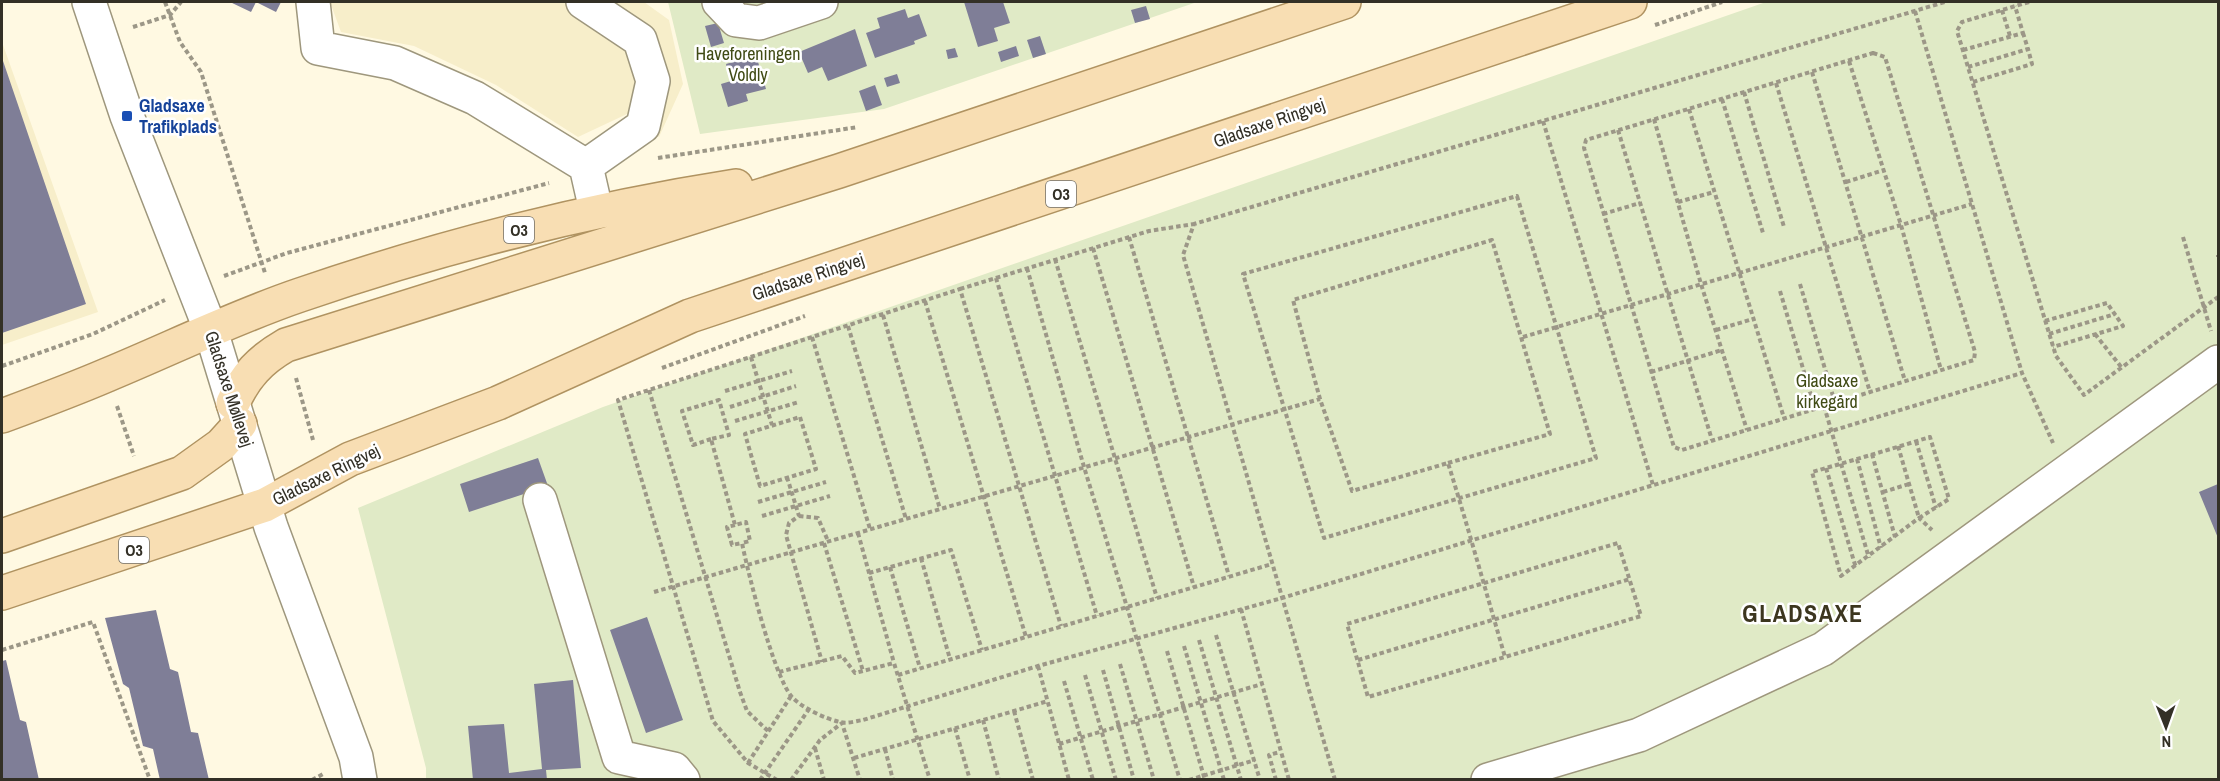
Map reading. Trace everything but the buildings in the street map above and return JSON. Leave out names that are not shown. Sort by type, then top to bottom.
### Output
[{"type":"main road","name":"O3","points":[[2,416],[275,304],[462,244],[596,210],[839,171],[1344,2]]},
{"type":"main road","name":"Gladsaxe Ringvej","points":[[2,593],[265,505],[351,459],[498,403],[690,316],[1638,15]]},
{"type":"main road","points":[[2,536],[182,473],[221,445],[237,414],[242,384],[254,368],[286,345],[839,171]]},
{"type":"street","name":"Gladsaxe Møllevej","points":[[89,2],[127,116],[211,331],[265,505],[356,757],[360,780]]},
{"type":"street","points":[[313,2],[318,48],[395,63],[475,98],[586,166],[596,210]]},
{"type":"street","points":[[583,2],[640,40],[653,81],[643,126],[586,166]]},
{"type":"street","points":[[718,2],[736,20],[759,23],[821,2]]},
{"type":"street","points":[[1488,780],[1639,735],[1823,649],[2067,474],[2216,361]]},
{"type":"street","points":[[540,500],[619,757],[674,769],[683,780]]},
{"type":"path","points":[[165,2],[180,42],[201,72],[275,304]]},
{"type":"path","points":[[101,38],[170,15],[181,2]]},
{"type":"path","points":[[1638,15],[1722,2]]},
{"type":"path","points":[[777,780],[748,763],[713,721],[618,400],[960,289],[1129,237],[1194,224],[1945,2]]},
{"type":"path","points":[[2029,2],[1962,22],[1958,31],[2056,356],[2084,395],[2218,297]]},
{"type":"path","points":[[1973,82],[2032,64],[2015,6]]},
{"type":"path","points":[[1915,10],[2022,373],[2067,474]]},
{"type":"path","points":[[2002,10],[2010,36]]},
{"type":"path","points":[[1964,50],[2023,33]]},
{"type":"path","points":[[1968,67],[2028,49]]},
{"type":"path","points":[[1873,53],[1885,57],[1975,352],[1974,360],[1682,450],[1674,447],[1584,148],[1586,140],[1812,72],[1873,53]]},
{"type":"path","points":[[1849,61],[1901,225],[1941,370]]},
{"type":"path","points":[[1812,72],[1905,381]]},
{"type":"path","points":[[1776,82],[1870,392]]},
{"type":"path","points":[[1744,92],[1784,227]]},
{"type":"path","points":[[1722,99],[1763,233]]},
{"type":"path","points":[[1689,109],[1784,418]]},
{"type":"path","points":[[1654,120],[1701,284],[1747,430]]},
{"type":"path","points":[[1543,121],[1653,485]]},
{"type":"path","points":[[656,159],[863,126]]},
{"type":"path","points":[[1618,130],[1712,440]]},
{"type":"path","points":[[1846,182],[1884,170]]},
{"type":"path","points":[[1678,202],[1714,192]]},
{"type":"path","points":[[1517,195],[1558,326],[1596,458],[1324,538],[1243,274],[1517,195]]},
{"type":"path","points":[[1603,214],[1640,203]]},
{"type":"path","points":[[1523,337],[1972,204]]},
{"type":"path","points":[[1194,224],[1183,255],[1335,780]]},
{"type":"path","points":[[1129,237],[1229,576]]},
{"type":"path","points":[[2183,237],[2204,308],[2216,361]]},
{"type":"path","points":[[1492,240],[1523,337],[1550,434],[1352,491],[1320,399],[1293,300],[1492,240]]},
{"type":"path","points":[[1093,248],[1194,587]]},
{"type":"path","points":[[1055,260],[1158,598]]},
{"type":"path","points":[[1027,268],[1084,467],[1180,780]]},
{"type":"path","points":[[996,278],[1097,616]]},
{"type":"path","points":[[1800,284],[1835,403]]},
{"type":"path","points":[[960,289],[1061,626]]},
{"type":"path","points":[[1780,291],[1815,409]]},
{"type":"path","points":[[925,301],[1026,637]]},
{"type":"path","points":[[2045,321],[2107,303],[2123,326],[2053,347]]},
{"type":"path","points":[[658,370],[815,312]]},
{"type":"path","points":[[2049,334],[2115,314]]},
{"type":"path","points":[[883,315],[940,509]]},
{"type":"path","points":[[1716,330],[1753,319]]},
{"type":"path","points":[[848,326],[906,519]]},
{"type":"path","points":[[2095,334],[2122,368]]},
{"type":"path","points":[[813,337],[870,529]]},
{"type":"path","points":[[286,345],[323,476]]},
{"type":"path","points":[[1651,372],[1722,350]]},
{"type":"path","points":[[751,357],[772,425]]},
{"type":"path","points":[[725,391],[792,372]]},
{"type":"path","points":[[791,780],[815,747],[842,723],[908,707],[1038,666],[1282,598],[2022,373]]},
{"type":"path","points":[[730,407],[796,386]]},
{"type":"path","points":[[649,390],[740,692],[747,711],[769,732]]},
{"type":"path","points":[[654,592],[1320,399]]},
{"type":"path","points":[[719,400],[729,435],[711,439],[693,445],[682,411],[719,400]]},
{"type":"path","points":[[735,421],[799,402]]},
{"type":"path","points":[[1824,406],[1869,558]]},
{"type":"path","points":[[800,417],[816,469],[760,486],[744,434],[772,425],[800,417]]},
{"type":"path","points":[[1930,437],[1949,499],[1919,518],[1856,568],[1841,576],[1812,472],[1841,463],[1930,437]]},
{"type":"path","points":[[711,439],[735,525]]},
{"type":"path","points":[[1916,441],[1935,508]]},
{"type":"path","points":[[1898,446],[1919,518],[1957,553]]},
{"type":"path","points":[[1872,454],[1895,537]]},
{"type":"path","points":[[1857,459],[1881,548]]},
{"type":"path","points":[[1448,463],[1505,657]]},
{"type":"path","points":[[1826,468],[1856,568]]},
{"type":"path","points":[[787,477],[799,516]]},
{"type":"path","points":[[758,502],[826,482]]},
{"type":"path","points":[[1883,492],[1909,484]]},
{"type":"path","points":[[762,516],[830,496]]},
{"type":"path","points":[[822,662],[786,536],[789,523],[799,516],[818,518],[863,671]]},
{"type":"path","points":[[746,522],[750,540],[742,543],[732,545],[727,527],[746,522]]},
{"type":"path","points":[[857,533],[930,780]]},
{"type":"path","points":[[742,543],[779,672],[791,696],[809,709],[842,723],[860,780]]},
{"type":"path","points":[[1618,543],[1641,616],[1368,697],[1347,624],[1484,583],[1618,543]]},
{"type":"path","points":[[869,573],[951,550],[982,650]]},
{"type":"path","points":[[921,558],[950,659]]},
{"type":"path","points":[[898,675],[1272,564]]},
{"type":"path","points":[[890,567],[920,668]]},
{"type":"path","points":[[1358,660],[1630,579]]},
{"type":"path","points":[[1241,609],[1289,780]]},
{"type":"path","points":[[2,650],[93,622],[150,780]]},
{"type":"path","points":[[1216,635],[1260,780]]},
{"type":"path","points":[[1198,640],[1241,780]]},
{"type":"path","points":[[1184,646],[1224,780]]},
{"type":"path","points":[[1167,651],[1204,777]]},
{"type":"path","points":[[779,672],[842,656],[855,673],[894,663]]},
{"type":"path","points":[[1120,664],[1154,780]]},
{"type":"path","points":[[1038,666],[1069,780]]},
{"type":"path","points":[[1103,670],[1134,780]]},
{"type":"path","points":[[1085,675],[1116,780]]},
{"type":"path","points":[[1064,681],[1094,780]]},
{"type":"path","points":[[1059,744],[1262,684]]},
{"type":"path","points":[[748,763],[791,696]]},
{"type":"path","points":[[854,758],[1048,701]]},
{"type":"path","points":[[760,780],[809,709]]},
{"type":"path","points":[[1014,711],[1033,780]]},
{"type":"path","points":[[983,720],[999,780]]},
{"type":"path","points":[[955,729],[970,780]]},
{"type":"path","points":[[815,747],[824,780]]},
{"type":"path","points":[[885,749],[893,780]]},
{"type":"path","points":[[1276,780],[1269,754],[1280,752]]},
{"type":"path","points":[[1189,780],[1255,760]]},
{"type":"shaded area","points":[[330,2],[644,2],[669,20],[683,84],[659,137],[627,114],[578,137],[496,85],[414,46],[341,32]]},
{"type":"shaded area","points":[[2,42],[98,312],[2,345]]},
{"type":"green space","name":"Haveforeningen Voldly","points":[[668,2],[1197,2],[884,109],[700,134]]},
{"type":"green space","name":"Gladsaxe kirkegård","points":[[1766,2],[2218,2],[2218,779],[426,779],[426,768],[358,508],[603,407]]},
{"type":"place","name":"Gladsaxe Trafikplads","points":[[127,116]]},
{"type":"district","name":"GLADSAXE","points":[[1803,614]]}]
